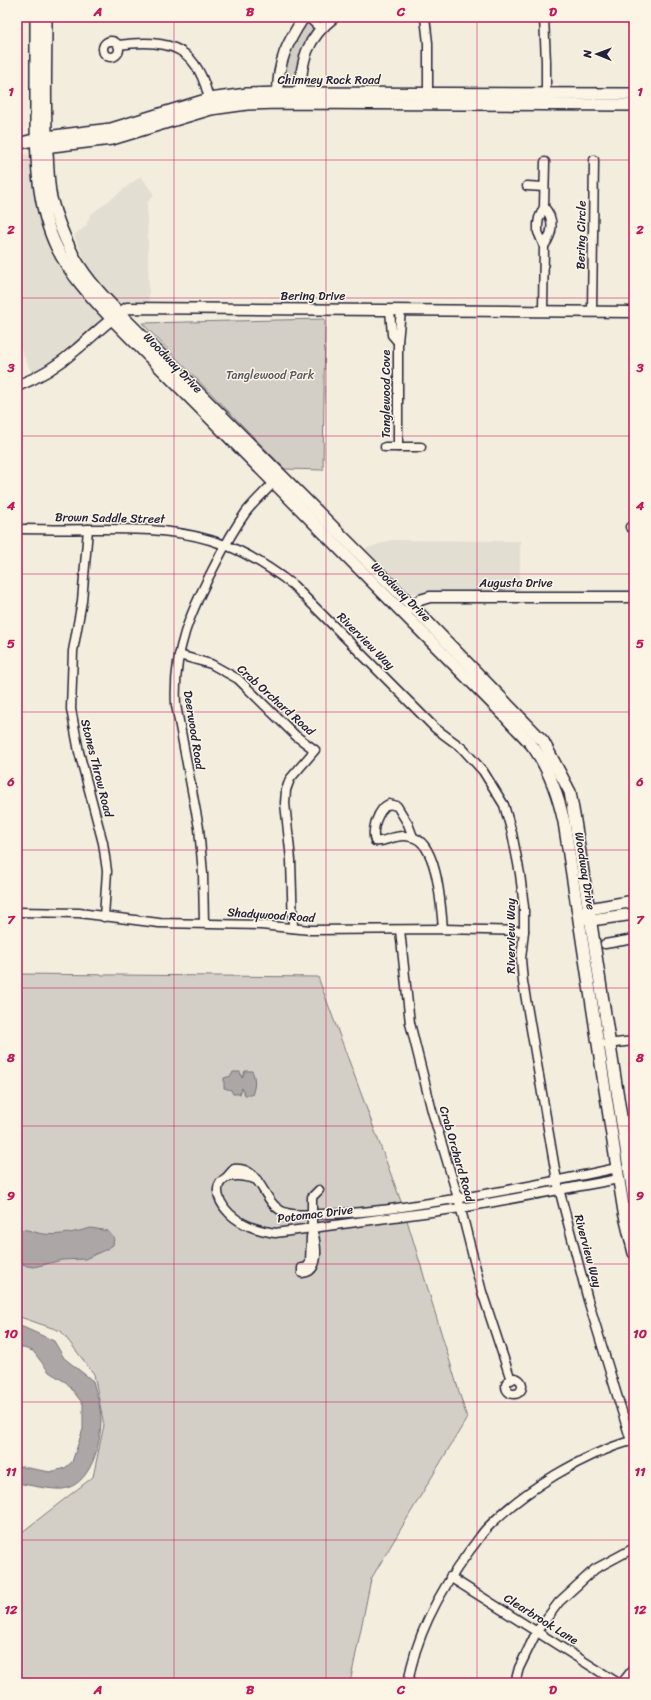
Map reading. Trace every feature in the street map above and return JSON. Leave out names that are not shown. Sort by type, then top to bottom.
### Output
[{"type":"main road","name":"Woodway Drive","points":[[36,17],[41,29]]},
{"type":"main road","name":"Woodway Drive","points":[[46,17],[41,29],[39,188],[48,224],[57,249],[78,280],[214,407],[283,476],[346,548]]},
{"type":"main road","name":"Chimney Rock Road","points":[[17,144],[112,139],[210,104],[247,104],[278,98],[546,99],[634,94]]},
{"type":"main road","name":"Chimney Rock Road","points":[[546,99],[634,105]]},
{"type":"main road","name":"Woodway Drive","points":[[39,142],[51,198],[66,239],[83,271],[115,316],[206,416],[273,483],[346,548],[475,678],[534,748],[550,776],[558,797],[570,821],[589,908],[618,1173],[634,1253]]},
{"type":"main road","points":[[57,249],[66,239]]},
{"type":"main road","points":[[206,416],[214,407]]},
{"type":"main road","points":[[225,435],[233,427]]},
{"type":"main road","name":"Woodway Drive","points":[[570,821],[580,915],[604,1044],[632,1170],[634,1200]]},
{"type":"main road","points":[[634,901],[589,908],[580,915],[591,920],[634,914]]},
{"type":"street","points":[[278,98],[279,71],[284,50],[304,17]]},
{"type":"street","points":[[308,17],[320,28]]},
{"type":"street","points":[[299,98],[300,75],[304,58],[311,41],[320,28],[334,17]]},
{"type":"street","points":[[425,17],[428,44],[428,99]]},
{"type":"street","points":[[544,17],[546,99]]},
{"type":"street","points":[[118,45],[149,42],[164,44],[176,48],[184,53],[198,67],[206,85],[210,104]]},
{"type":"street","name":"Bering Circle","points":[[592,311],[594,160]]},
{"type":"street","points":[[543,310],[544,246],[538,232],[538,224],[544,207],[545,162]]},
{"type":"street","points":[[527,186],[544,186]]},
{"type":"street","points":[[544,207],[552,222],[550,236],[544,246]]},
{"type":"street","name":"Bering Drive","points":[[17,386],[47,372],[62,362],[115,316],[127,308],[543,310],[634,312]]},
{"type":"street","name":"Tanglewood Cove","points":[[395,310],[392,335],[398,342],[398,447]]},
{"type":"street","name":"Tanglewood Cove","points":[[385,447],[421,447]]},
{"type":"street","name":"Deerwood Road","points":[[204,923],[203,874],[199,828],[176,705],[175,686],[178,655],[187,625],[199,596],[226,545],[246,512],[273,483],[283,476]]},
{"type":"street","name":"Brown Saddle Street","points":[[17,529],[130,529],[178,532],[226,545]]},
{"type":"street","name":"Stones Throw Road","points":[[88,529],[82,601],[73,651],[71,709],[79,752],[103,843],[107,870],[104,917]]},
{"type":"street","name":"Riverview Way","points":[[226,545],[267,566],[293,585],[435,728],[462,748],[483,771],[504,805],[512,833],[520,874],[524,907],[524,932],[521,959],[523,982],[556,1181],[588,1300],[633,1440]]},
{"type":"street","name":"Augusta Drive","points":[[408,610],[420,600],[430,597],[634,597]]},
{"type":"street","name":"Crab Orchard Road","points":[[178,655],[211,664],[238,679],[296,736],[315,750],[290,780],[286,790],[285,804],[291,860],[293,928]]},
{"type":"street","points":[[413,837],[408,824],[397,806],[389,804],[382,808],[374,831],[373,836],[375,841],[380,842],[396,837],[413,837],[420,841],[429,854],[440,896],[443,929]]},
{"type":"street","name":"Shadywood Road","points":[[17,912],[79,913],[159,923],[261,925],[310,930],[443,929],[524,932]]},
{"type":"street","name":"Crab Orchard Road","points":[[400,930],[410,1023],[432,1111],[461,1208],[488,1312],[511,1380]]},
{"type":"street","points":[[605,944],[634,939]]},
{"type":"street","points":[[604,1044],[634,1041]]},
{"type":"street","name":"Potomac Drive","points":[[618,1173],[556,1181],[458,1198],[350,1214],[286,1213],[276,1206],[264,1193],[257,1180],[251,1177],[233,1176],[226,1178],[220,1183],[217,1192],[220,1202],[230,1214],[246,1225],[258,1230],[275,1233],[312,1230],[461,1208],[559,1190],[632,1170]]},
{"type":"street","points":[[312,1230],[312,1197],[319,1190]]},
{"type":"street","points":[[408,1683],[411,1665],[427,1622],[450,1577],[486,1528],[529,1492],[580,1461],[612,1447],[633,1440]]},
{"type":"street","points":[[515,1683],[519,1668],[537,1631],[559,1602],[595,1569],[634,1548]]},
{"type":"street","name":"Clearbrook Lane","points":[[450,1577],[618,1683]]},
{"type":"street","points":[[622,1683],[634,1668]]},
{"type":"shaded area","points":[[17,153],[32,155],[46,225],[107,316],[67,353],[33,375],[17,341]]},
{"type":"shaded area","points":[[141,176],[154,195],[147,203],[149,303],[123,304],[112,300],[89,271],[74,235],[86,226],[90,215]]},
{"type":"shaded area","points":[[391,540],[520,541],[520,592],[408,593],[365,549]]},
{"type":"shaded area","points":[[245,1071],[252,1071],[254,1077],[255,1083],[252,1095],[245,1095],[242,1088],[240,1094],[233,1094],[231,1090],[224,1088],[224,1078],[231,1076],[233,1072],[240,1072],[242,1078]]},
{"type":"shaded area","points":[[91,1228],[108,1231],[114,1238],[113,1245],[85,1259],[62,1260],[34,1267],[27,1266],[17,1261],[17,1230],[62,1234]]},
{"type":"shaded area","points":[[17,1326],[23,1327],[54,1341],[64,1358],[93,1381],[101,1415],[101,1430],[96,1451],[87,1472],[81,1480],[73,1486],[58,1489],[17,1483],[17,1466],[50,1472],[65,1468],[72,1462],[83,1429],[83,1404],[67,1383],[49,1372],[33,1351],[17,1346]]},
{"type":"green space","points":[[307,17],[329,17],[320,24],[297,91],[285,92],[287,56]]},
{"type":"green space","name":"Tanglewood Park","points":[[325,319],[323,470],[285,469],[142,323]]},
{"type":"green space","points":[[17,974],[318,977],[403,1207],[467,1418],[371,1579],[350,1683],[17,1683],[17,1536],[93,1477],[104,1425],[94,1374],[61,1331],[17,1316]]}]
